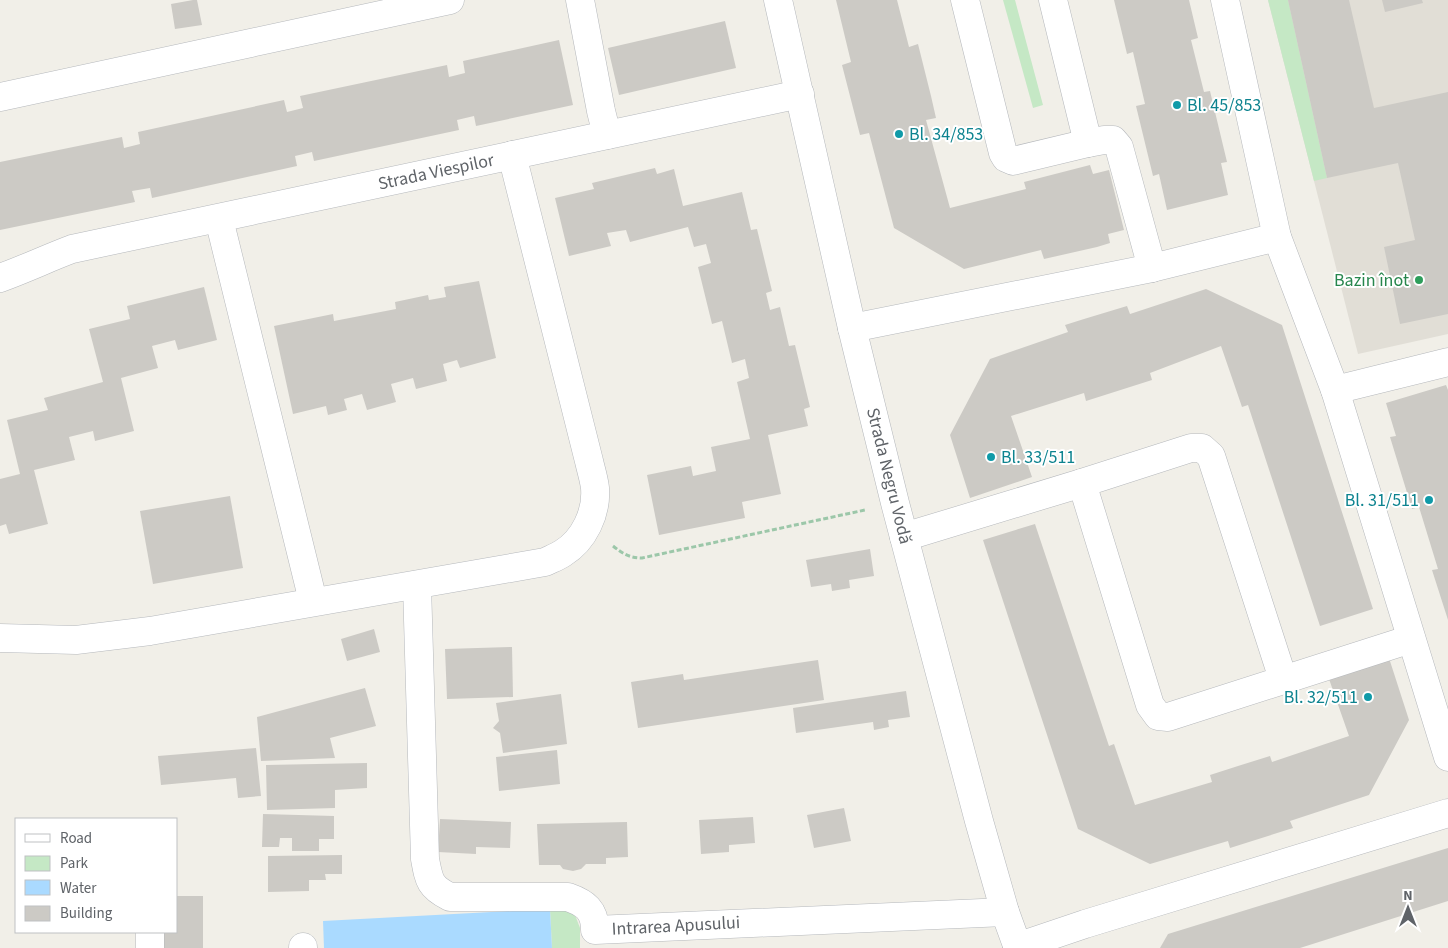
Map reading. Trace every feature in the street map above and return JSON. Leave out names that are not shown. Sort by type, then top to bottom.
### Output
[{"type":"street","points":[[0,97],[450,0]]},
{"type":"street","points":[[580,0],[607,135]]},
{"type":"street","name":"Strada Negru Vodă","points":[[778,0],[852,328],[895,504],[979,821],[1005,912],[1018,948]]},
{"type":"street","points":[[965,0],[1003,153],[1006,158],[1013,161],[1088,143],[1113,140],[1119,147],[1152,268]]},
{"type":"street","points":[[1053,0],[1088,143]]},
{"type":"street","points":[[1225,0],[1277,237],[1336,390],[1448,757]]},
{"type":"street","name":"Strada Viespilor","points":[[0,278],[72,249],[800,94]]},
{"type":"street","points":[[0,638],[76,640],[150,631],[312,601],[417,585],[545,562],[563,553],[577,541],[593,514],[595,490],[512,155]]},
{"type":"street","points":[[218,218],[312,601]]},
{"type":"street","points":[[852,328],[1152,268],[1277,237]]},
{"type":"street","name":"Strada Viespilor","points":[[0,298],[72,249]]},
{"type":"street","points":[[1336,390],[1448,362]]},
{"type":"street","points":[[904,537],[1191,448],[1202,448],[1211,456],[1283,679]]},
{"type":"street","points":[[1082,483],[1150,705],[1158,716],[1168,717],[1411,639]]},
{"type":"street","name":"Intrarea Apusului","points":[[417,585],[425,859],[429,877],[437,890],[450,897],[568,897],[578,900],[592,914],[595,921],[595,939],[1005,912]]},
{"type":"street","points":[[1018,948],[1094,921],[1448,813]]},
{"type":"street","points":[[150,933],[150,948]]},
{"type":"path","points":[[610,544],[632,558],[642,558],[895,504]]},
{"type":"shaded area","points":[[1268,0],[1448,0],[1448,334],[1358,354]]},
{"type":"green space","points":[[1003,0],[1015,0],[1043,105],[1033,108]]},
{"type":"green space","points":[[1268,0],[1288,0],[1327,178],[1314,181]]},
{"type":"green space","points":[[550,909],[566,909],[575,915],[580,928],[580,948],[552,948]]},
{"type":"water","points":[[550,909],[552,948],[324,948],[323,921]]},
{"type":"building","points":[[197,0],[202,25],[175,29],[171,4]]},
{"type":"building","name":"Bl. 34/853","points":[[836,0],[897,0],[909,47],[918,44],[936,118],[926,120],[950,208],[1026,189],[1024,182],[1090,165],[1093,174],[1109,170],[1124,230],[1108,234],[1110,243],[1097,247],[1044,259],[1041,250],[964,269],[894,228],[869,133],[860,135],[842,65],[851,62]]},
{"type":"building","name":"Bl. 45/853","points":[[1114,0],[1189,0],[1198,38],[1191,40],[1204,92],[1210,91],[1227,162],[1221,163],[1228,195],[1167,210],[1159,174],[1153,176],[1136,106],[1145,104],[1133,52],[1127,54]]},
{"type":"building","points":[[1288,0],[1349,0],[1374,108],[1448,92],[1448,314],[1400,324],[1384,247],[1415,240],[1398,163],[1327,178]]},
{"type":"building","points":[[1382,0],[1422,0],[1423,3],[1385,12]]},
{"type":"building","points":[[725,21],[736,68],[619,95],[608,48]]},
{"type":"building","points":[[559,40],[573,105],[476,126],[474,116],[457,120],[459,130],[314,161],[312,152],[295,156],[297,166],[152,198],[150,188],[132,191],[135,202],[0,230],[0,162],[122,137],[124,148],[140,144],[138,132],[284,100],[287,112],[303,108],[300,96],[447,65],[449,77],[465,73],[463,61]]},
{"type":"building","points":[[655,168],[657,174],[674,169],[683,206],[742,192],[751,230],[757,229],[772,291],[766,293],[770,310],[780,307],[789,346],[795,345],[810,407],[804,409],[808,426],[768,435],[781,494],[742,502],[745,518],[659,535],[647,475],[691,466],[693,476],[716,471],[711,447],[750,439],[737,382],[749,378],[745,359],[732,363],[722,321],[712,324],[698,267],[711,263],[706,244],[694,247],[688,227],[630,242],[626,230],[607,233],[611,246],[569,256],[555,198],[594,189],[592,183]]},
{"type":"building","points":[[479,281],[496,358],[460,368],[457,360],[443,364],[447,381],[416,389],[413,378],[391,384],[396,402],[367,410],[362,394],[344,399],[347,410],[328,415],[326,406],[293,414],[274,326],[333,314],[334,321],[396,309],[395,302],[428,295],[429,300],[446,297],[444,287]]},
{"type":"building","points":[[204,287],[217,340],[178,350],[175,340],[152,346],[158,368],[121,378],[134,431],[95,441],[93,431],[69,437],[75,460],[34,470],[48,524],[9,534],[6,524],[0,526],[0,479],[20,474],[7,420],[48,410],[44,398],[103,382],[89,329],[130,319],[127,306]]},
{"type":"building","name":"Bl. 33/511","points":[[1206,289],[1282,325],[1373,609],[1320,626],[1248,405],[1242,407],[1221,346],[1150,373],[1152,380],[1086,401],[1084,393],[1011,416],[1032,477],[970,498],[950,435],[990,359],[1068,332],[1065,325],[1127,306],[1130,314]]},
{"type":"building","name":"Bl. 31/511","points":[[1446,385],[1448,390],[1448,620],[1432,570],[1438,569],[1419,507],[1412,509],[1390,437],[1396,436],[1386,403]]},
{"type":"building","points":[[230,496],[243,568],[153,584],[140,511]]},
{"type":"building","name":"Bl. 32/511","points":[[1035,524],[1109,746],[1114,744],[1135,805],[1212,782],[1210,775],[1270,756],[1272,762],[1349,736],[1329,679],[1389,658],[1409,720],[1369,795],[1290,821],[1293,828],[1230,848],[1228,841],[1150,864],[1078,829],[983,540]]},
{"type":"building","points":[[870,549],[874,576],[849,580],[850,588],[832,591],[831,584],[811,587],[806,560]]},
{"type":"building","points":[[374,629],[380,652],[347,661],[341,639]]},
{"type":"building","points":[[512,647],[513,697],[447,699],[445,649]]},
{"type":"building","points":[[818,660],[824,700],[638,728],[631,682],[683,674],[684,680]]},
{"type":"building","points":[[365,688],[376,726],[330,738],[335,758],[261,761],[257,717]]},
{"type":"building","points":[[906,691],[910,717],[888,720],[889,727],[874,730],[873,722],[796,733],[793,708]]},
{"type":"building","points":[[561,694],[567,744],[503,753],[500,733],[493,728],[499,721],[496,703]]},
{"type":"building","points":[[256,748],[261,796],[238,798],[236,778],[161,785],[158,756]]},
{"type":"building","points":[[557,750],[560,784],[499,791],[496,757]]},
{"type":"building","points":[[367,763],[367,788],[335,790],[335,808],[267,810],[266,765]]},
{"type":"building","points":[[844,808],[851,841],[814,848],[807,815]]},
{"type":"building","points":[[263,814],[334,816],[334,839],[319,839],[319,851],[292,851],[292,838],[280,838],[279,847],[262,847]]},
{"type":"building","points":[[753,817],[755,843],[729,845],[729,852],[701,854],[699,820]]},
{"type":"building","points":[[440,819],[511,822],[510,848],[476,847],[476,854],[438,852]]},
{"type":"building","points":[[627,822],[628,857],[606,858],[606,864],[586,864],[581,869],[573,871],[563,869],[560,865],[539,865],[537,824]]},
{"type":"building","points":[[1448,848],[1448,901],[1300,948],[1160,948],[1168,934]]},
{"type":"building","points":[[342,855],[342,874],[325,874],[326,880],[309,880],[309,891],[268,892],[268,856]]},
{"type":"building","points":[[178,896],[203,896],[203,948],[163,948],[163,933],[178,933]]},
{"type":"place","name":"Bl. 45/853","points":[[1177,105]]},
{"type":"place","name":"Bl. 34/853","points":[[899,134]]},
{"type":"place","name":"Bazin înot","points":[[1419,280]]},
{"type":"place","name":"Bl. 33/511","points":[[991,457]]},
{"type":"place","name":"Bl. 31/511","points":[[1429,500]]},
{"type":"place","name":"Bl. 32/511","points":[[1368,697]]}]
